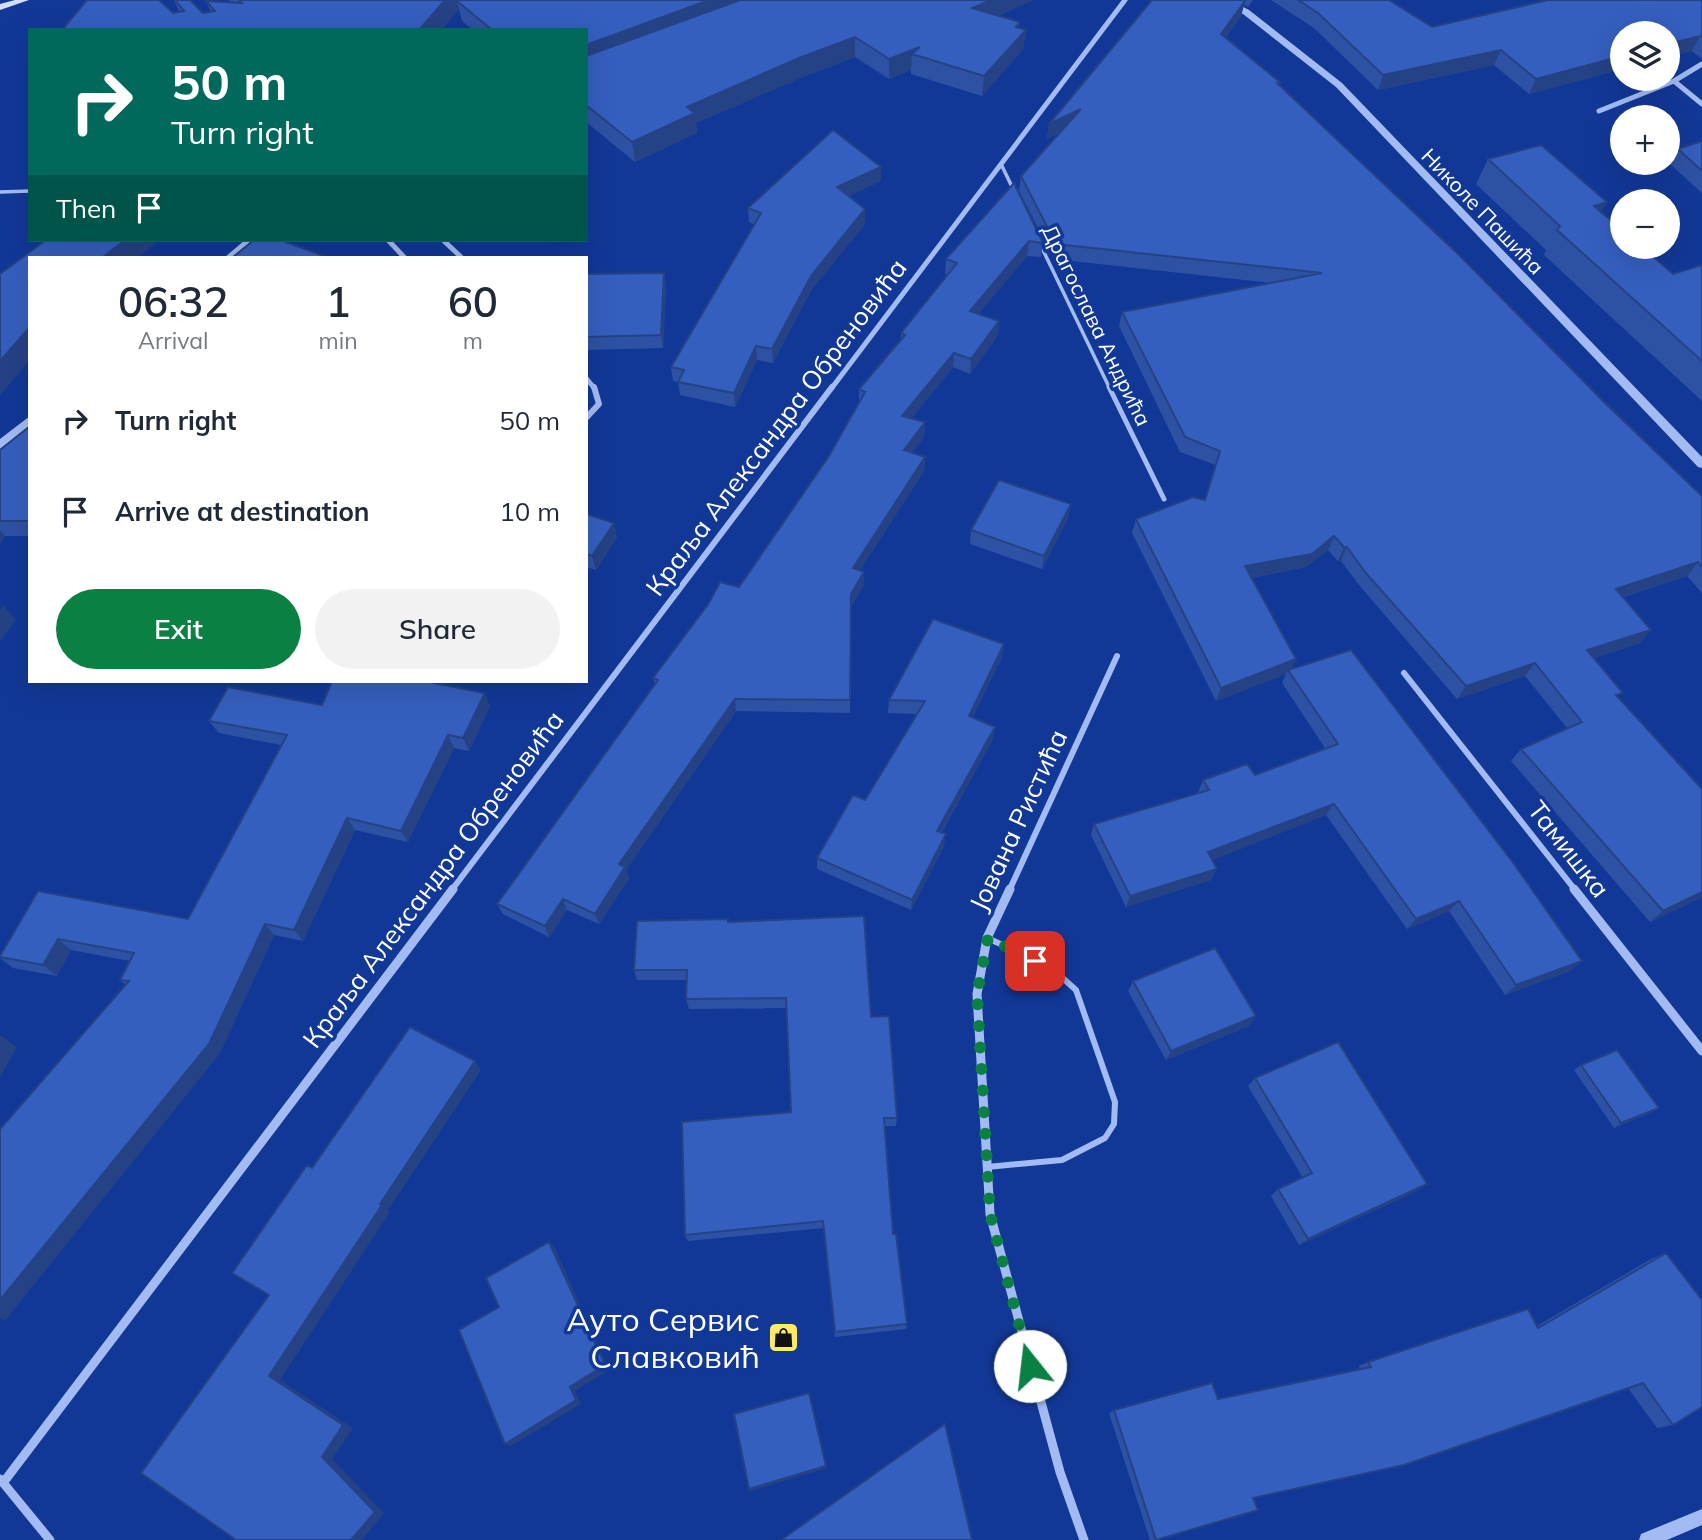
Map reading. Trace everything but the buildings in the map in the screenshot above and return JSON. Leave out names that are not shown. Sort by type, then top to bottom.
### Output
[{"type":"main road","points":[[0,7],[25,0]]},
{"type":"street","name":"Краља Александра Обреновића","points":[[1,1483],[1125,0]]},
{"type":"street","name":"Николе Пашића","points":[[1224,0],[1246,12],[1339,85],[1702,464]]},
{"type":"street","points":[[1680,77],[1702,64]]},
{"type":"street","points":[[1680,86],[1702,104]]},
{"type":"street","points":[[1599,111],[1649,91]]},
{"type":"street","points":[[230,256],[248,242]]},
{"type":"street","points":[[390,242],[403,256]]},
{"type":"street","points":[[445,242],[460,256]]},
{"type":"street","points":[[588,380],[600,394],[600,403],[597,411],[588,417]]},
{"type":"street","points":[[0,445],[28,422]]},
{"type":"street","name":"Јована Ристића","points":[[1084,1540],[1060,1472],[990,1214],[977,994],[988,938],[1117,656]]},
{"type":"street","name":"Тамишка","points":[[1404,673],[1702,1051]]},
{"type":"street","points":[[1,1483],[50,1540]]},
{"type":"street","points":[[1647,1540],[1702,1517]]},
{"type":"lane","name":"Драгослава Андрића","points":[[1001,164],[1019,202]]},
{"type":"lane","points":[[0,192],[28,191]]},
{"type":"lane","name":"Драгослава Андрића","points":[[1037,239],[1164,499]]},
{"type":"lane","points":[[987,1167],[1062,1160],[1073,1155],[1105,1138],[1114,1124],[1115,1102],[1076,990],[1070,981],[1059,972],[988,938]]},
{"type":"place","name":"Ауто Сервис Славковић","points":[[783,1337]]},
{"type":"route","points":[[1030,1366],[990,1214],[977,994],[988,938],[1035,961]]}]
